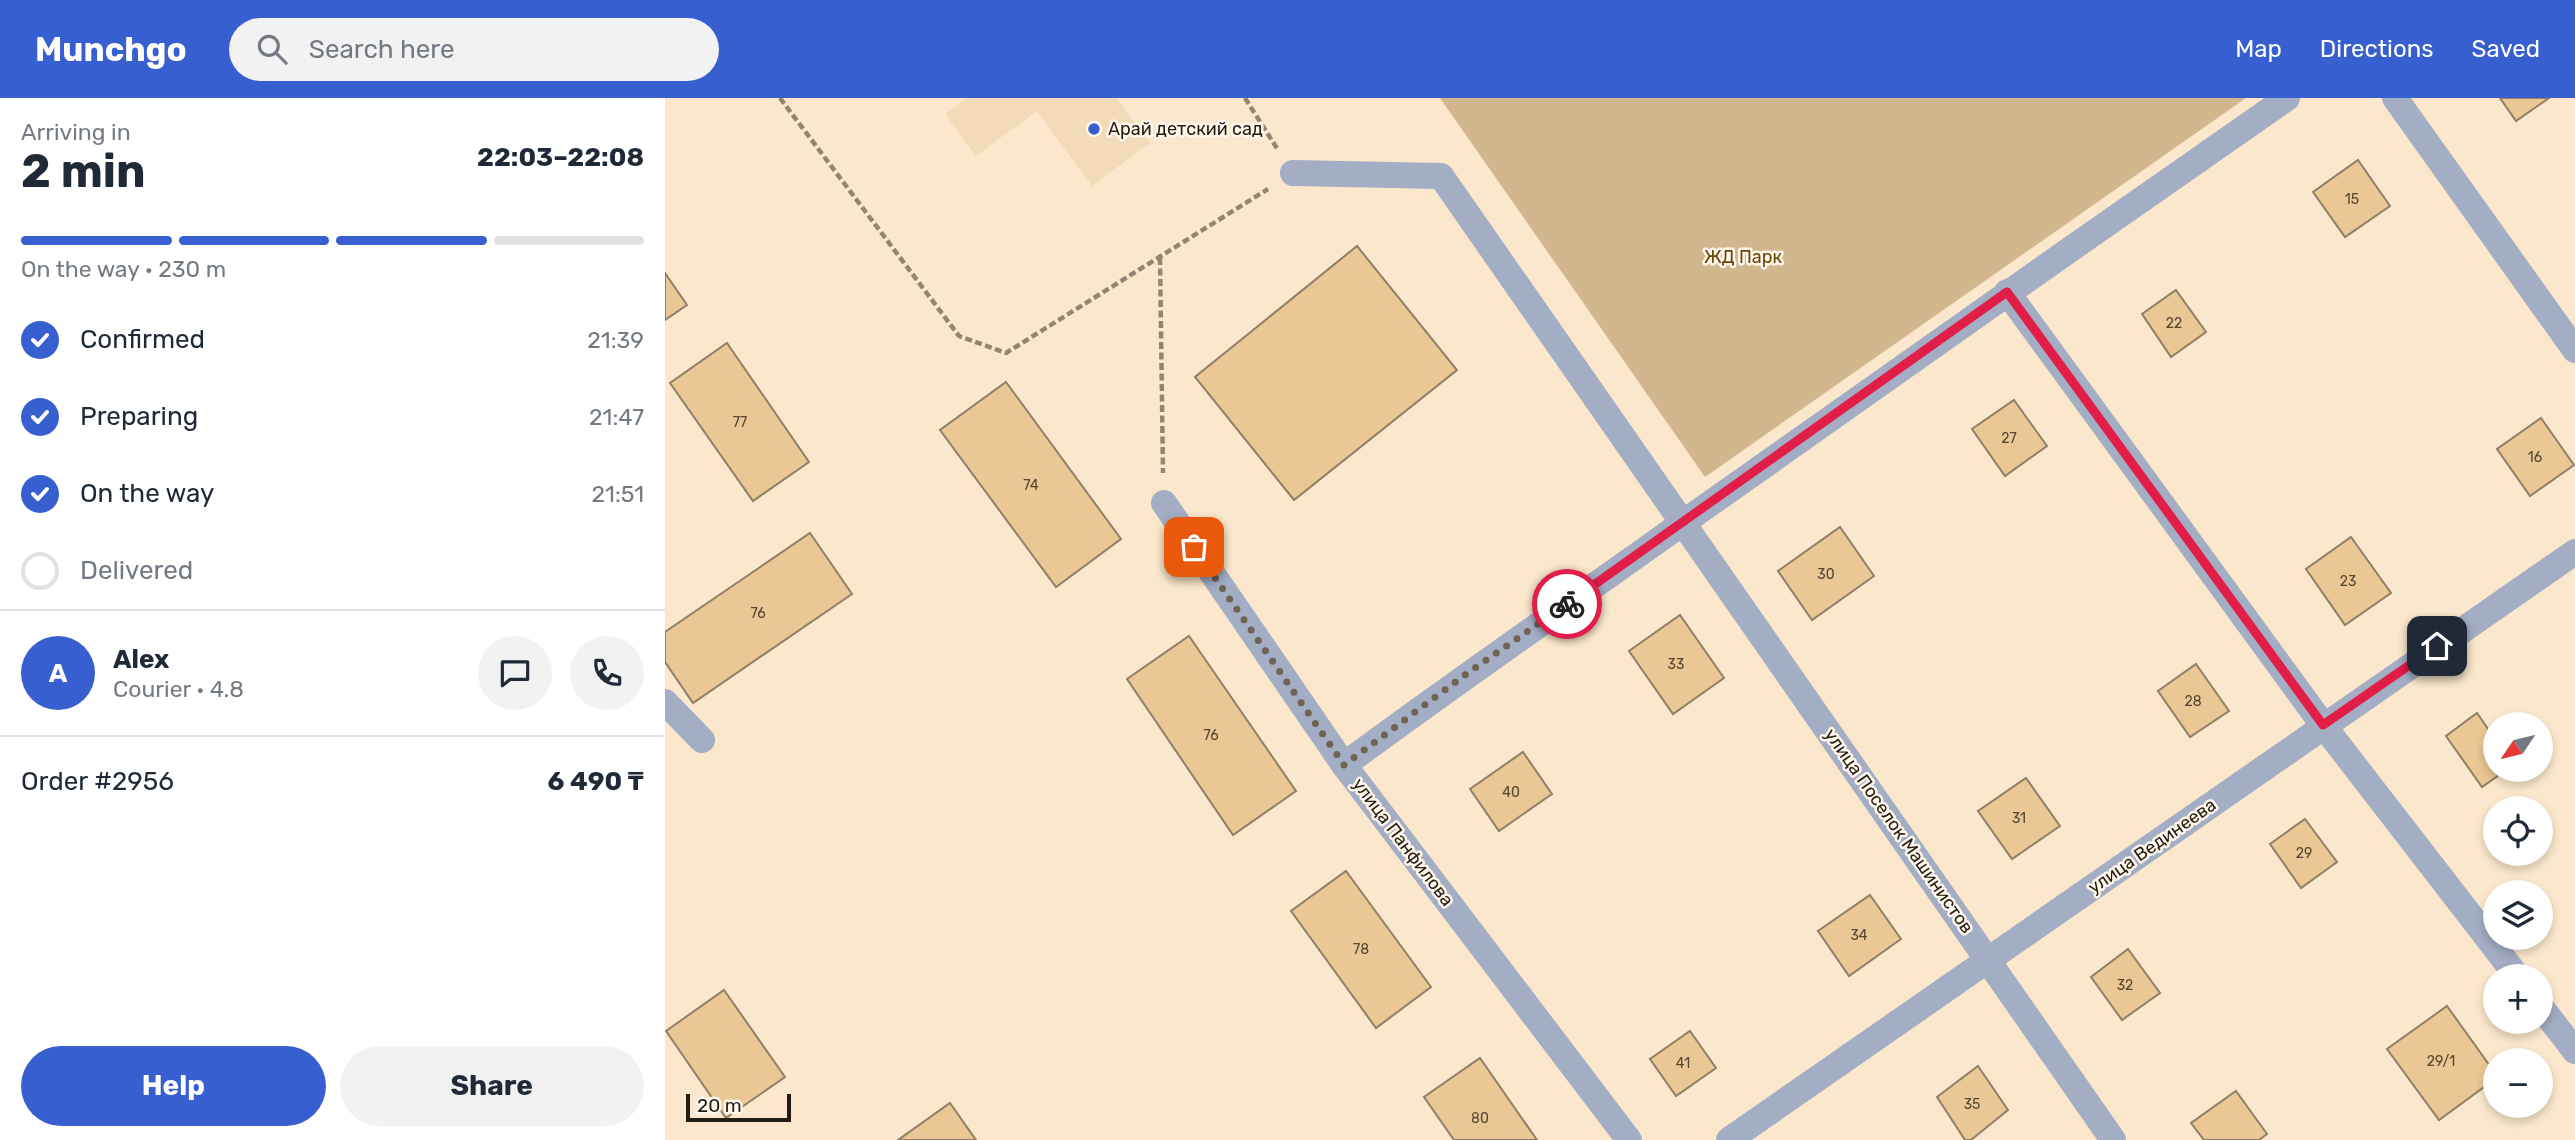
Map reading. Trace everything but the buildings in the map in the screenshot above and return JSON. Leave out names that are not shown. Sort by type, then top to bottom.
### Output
[{"type":"street","points":[[1344,765],[1469,672],[2287,98]]},
{"type":"street","points":[[2395,98],[2575,350]]},
{"type":"street","name":"улица Поселок Машинистов","points":[[1293,173],[1441,176],[2113,1140]]},
{"type":"street","points":[[2007,292],[2323,725],[2508,964]]},
{"type":"street","name":"улица Панфилова","points":[[1164,503],[1344,765],[1629,1140]]},
{"type":"street","name":"улица Вединеева","points":[[1729,1140],[1990,962],[2323,725],[2575,552]]},
{"type":"street","points":[[665,702],[702,740]]},
{"type":"street","points":[[2553,1023],[2575,1051]]},
{"type":"path","points":[[779,98],[959,336],[1006,353],[1293,173],[1245,98]]},
{"type":"path","points":[[1160,257],[1164,503]]},
{"type":"shaded area","name":"Арай детский сад","points":[[967,98],[1116,98],[1150,143],[1092,186],[1037,111],[976,156],[945,114]]},
{"type":"green space","name":"ЖД Парк","points":[[1440,98],[2246,98],[1705,477]]},
{"type":"way so far","points":[[1194,547],[1344,765],[1469,672],[1567,604]]},
{"type":"place","name":"Арай детский сад","points":[[1094,129]]},
{"type":"route","points":[[1567,604],[2007,292],[2323,725],[2437,646]]}]
